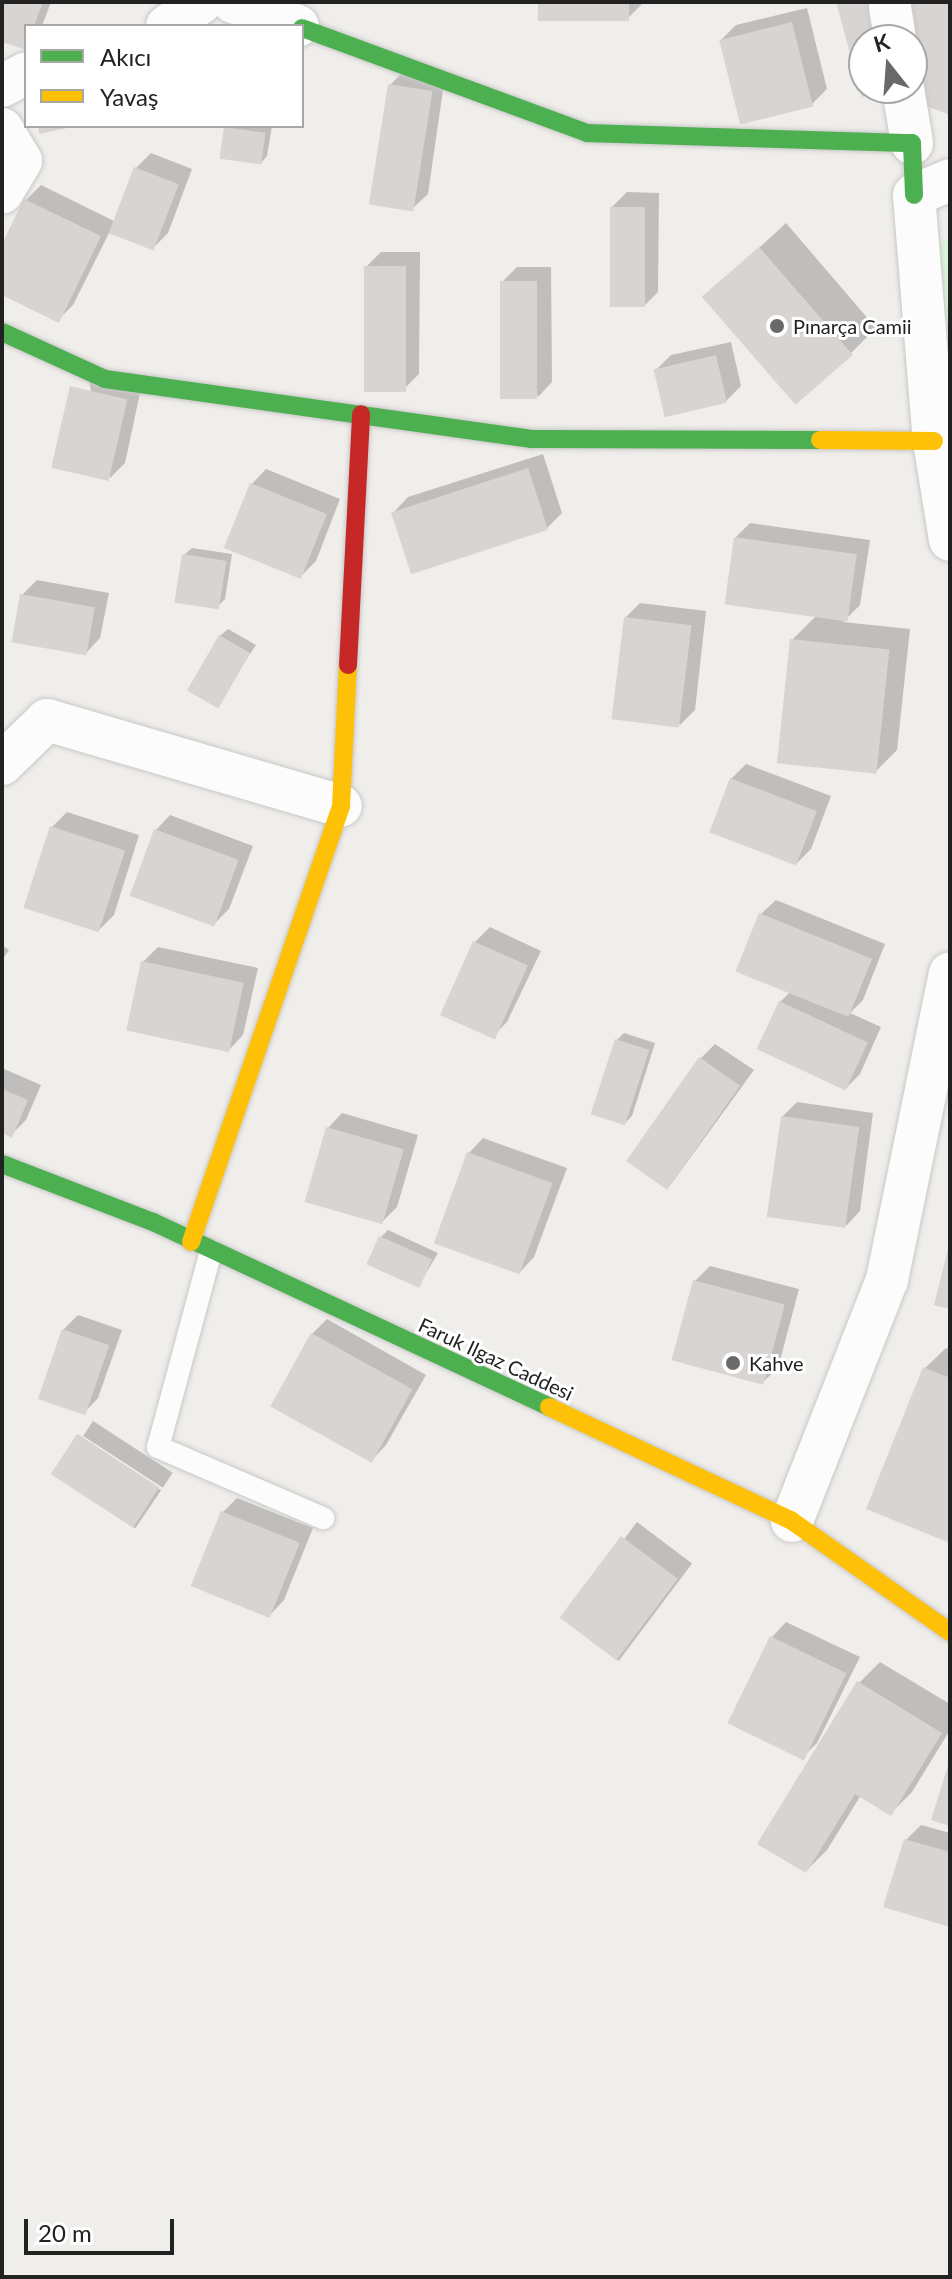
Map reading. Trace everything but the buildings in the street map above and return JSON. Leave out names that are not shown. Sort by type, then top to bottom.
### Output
[{"type":"street","points":[[170,24],[202,2]]},
{"type":"street","points":[[233,2],[292,24]]},
{"type":"street","points":[[304,28],[587,133],[912,143]]},
{"type":"street","points":[[2,86],[24,74]]},
{"type":"street","points":[[906,104],[912,143],[932,187],[934,441],[950,540]]},
{"type":"street","points":[[2,129],[21,161],[2,193]]},
{"type":"street","points":[[2,332],[105,379],[532,439],[934,441]]},
{"type":"street","points":[[201,1246],[341,806],[361,414]]},
{"type":"street","points":[[2,764],[47,720],[341,806]]},
{"type":"street","points":[[792,1521],[887,1280],[950,973]]},
{"type":"street","name":"Faruk Ilgaz Caddesi","points":[[2,1164],[201,1246],[792,1521],[950,1632]]},
{"type":"lane","points":[[201,1246],[158,1447],[323,1518]]},
{"type":"green space","points":[[950,236],[950,327],[933,333],[925,260]]},
{"type":"traffic: fast","points":[[304,29],[587,133],[912,143],[914,195]]},
{"type":"traffic: fast","points":[[2,332],[105,379],[532,439],[820,440]]},
{"type":"traffic: fast","points":[[2,1164],[153,1222],[549,1407]]},
{"type":"traffic: slow","points":[[820,440],[934,441]]},
{"type":"traffic: slow","points":[[191,1242],[341,806],[348,665]]},
{"type":"traffic: slow","points":[[549,1407],[792,1521],[950,1632]]},
{"type":"traffic: jam","points":[[348,665],[361,414]]},
{"type":"place","name":"Pınarça Camii","points":[[777,326]]},
{"type":"place","name":"Kahve","points":[[733,1363]]}]
